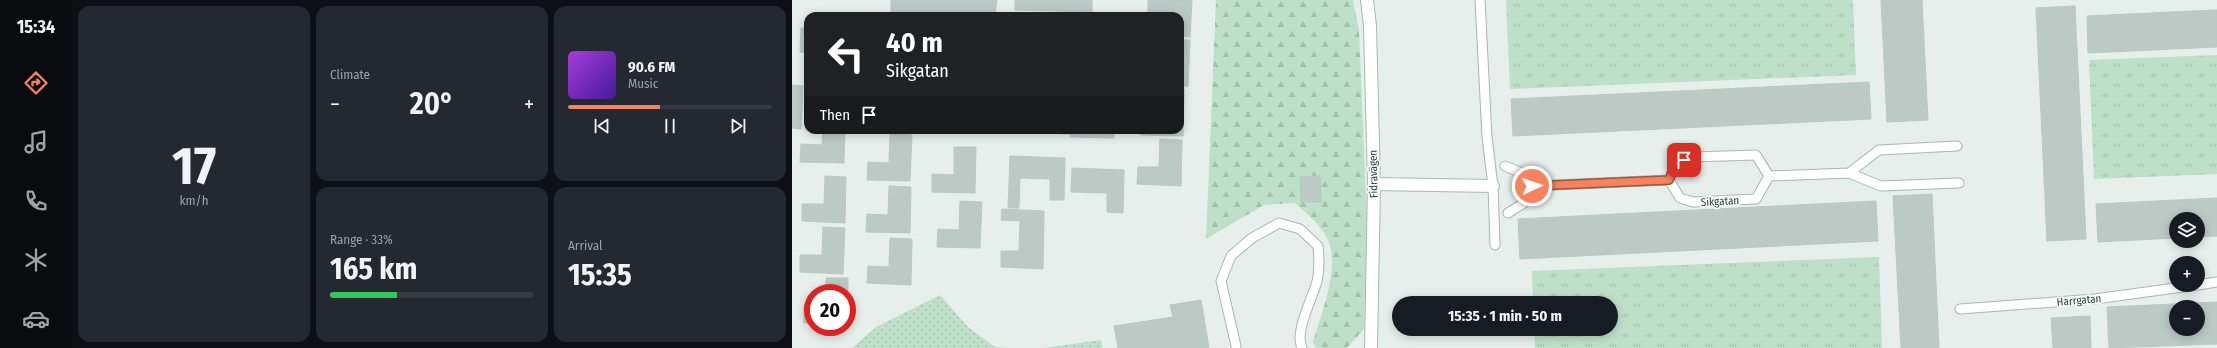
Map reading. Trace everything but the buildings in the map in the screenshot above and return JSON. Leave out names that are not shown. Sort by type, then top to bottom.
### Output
[{"type":"street","name":"Fidravägen","points":[[1367,0],[1370,26],[1374,184],[1371,348]]},
{"type":"street","points":[[1374,184],[1493,186]]},
{"type":"lane","points":[[1480,0],[1487,137],[1493,186],[1495,245]]},
{"type":"lane","points":[[1849,173],[1879,150],[1957,146]]},
{"type":"lane","points":[[1532,186],[1669,180],[1676,162],[1693,157],[1756,155],[1769,176],[1849,173],[1880,186],[1958,183]]},
{"type":"lane","points":[[1505,166],[1522,173],[1532,186]]},
{"type":"lane","name":"Sikgatan","points":[[1669,180],[1680,198],[1693,202],[1756,199],[1769,176]]},
{"type":"lane","points":[[1508,213],[1524,203],[1532,186]]},
{"type":"lane","points":[[1236,346],[1221,281],[1231,256],[1252,238],[1279,223],[1300,229],[1318,246],[1320,264],[1317,281],[1303,324],[1302,348]]},
{"type":"lane","name":"Harrgatan","points":[[2205,284],[2217,282]]},
{"type":"lane","name":"Harrgatan","points":[[1960,309],[2095,299],[2169,289]]},
{"type":"green space","points":[[1216,0],[1353,0],[1359,30],[1367,219],[1364,329],[1347,348],[1316,348],[1313,342],[1331,277],[1331,251],[1328,240],[1322,229],[1295,203],[1264,205],[1206,239]]},
{"type":"green space","points":[[1506,0],[1853,0],[1856,75],[1510,89]]},
{"type":"green space","points":[[2217,55],[2217,174],[2094,179],[2089,60]]},
{"type":"green space","points":[[1879,257],[1882,348],[1535,348],[1534,336],[1618,336],[1618,296],[1533,296],[1532,271]]},
{"type":"green space","points":[[940,295],[968,327],[995,347],[1011,348],[852,348],[876,327]]},
{"type":"green space","points":[[1101,340],[1102,348],[1044,348]]},
{"type":"route","points":[[1532,186],[1669,180],[1676,162],[1684,160]]}]
